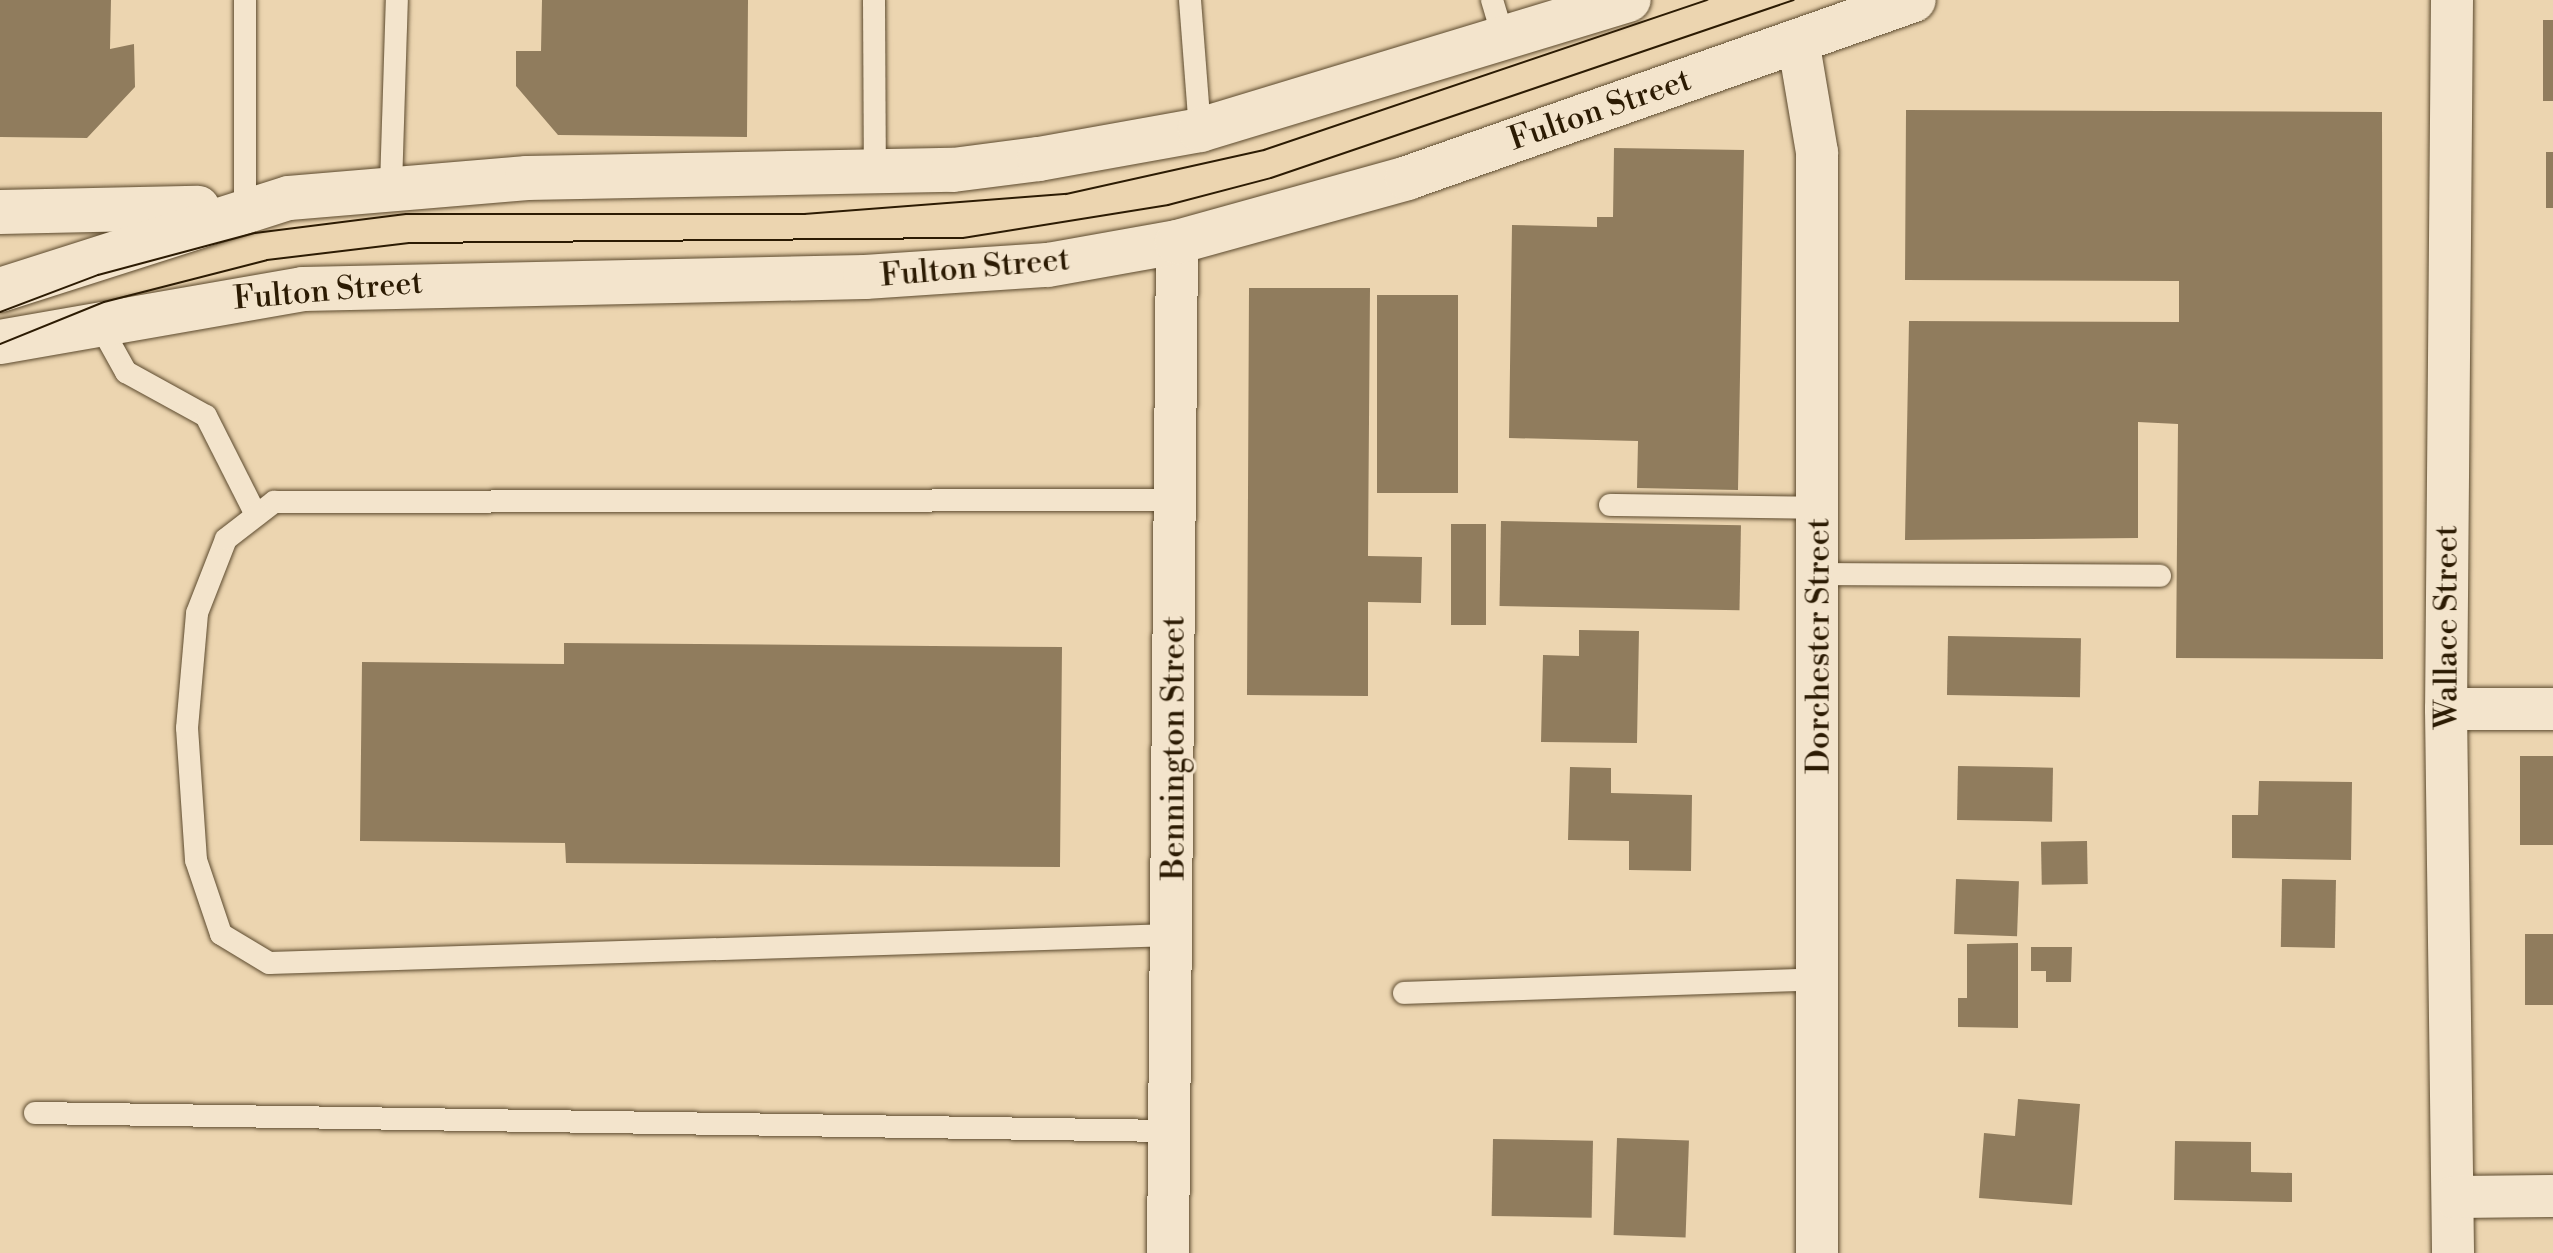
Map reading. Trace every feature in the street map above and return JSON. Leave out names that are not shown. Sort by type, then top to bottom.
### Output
[{"type":"main road","points":[[0,212],[245,207],[391,186],[875,172],[1039,159],[1200,130],[1498,20],[1629,0]]},
{"type":"main road","name":"Fulton Street","points":[[0,342],[96,319],[380,283],[865,277],[1048,265],[1177,242],[1407,178],[1914,0]]},
{"type":"main road","points":[[0,290],[245,207]]},
{"type":"street","name":"Wallace Street","points":[[2452,0],[2446,709],[2453,1253]]},
{"type":"street","name":"Dorchester Street","points":[[1798,40],[1817,152],[1821,574],[1817,1253]]},
{"type":"street","name":"Bennington Street","points":[[1168,1253],[1177,242]]},
{"type":"street","points":[[2446,709],[2553,709]]},
{"type":"street","points":[[2454,1197],[2553,1196]]},
{"type":"lane","points":[[245,0],[245,207]]},
{"type":"lane","points":[[391,186],[397,0]]},
{"type":"lane","points":[[874,0],[875,172]]},
{"type":"lane","points":[[1190,0],[1200,130]]},
{"type":"lane","points":[[96,319],[126,372],[206,416],[256,515]]},
{"type":"lane","points":[[1173,935],[1079,933],[269,963],[221,934],[196,860],[187,728],[197,613],[226,539],[274,502],[980,498],[1176,500]]},
{"type":"lane","points":[[1610,505],[1819,508]]},
{"type":"lane","points":[[1821,574],[2160,576]]},
{"type":"lane","points":[[1404,993],[1818,979]]},
{"type":"lane","points":[[35,1113],[1171,1131]]},
{"type":"building","points":[[0,0],[111,0],[110,49],[134,44],[135,87],[87,138],[0,137]]},
{"type":"building","points":[[542,0],[748,0],[747,137],[558,135],[516,86],[516,51],[541,51]]},
{"type":"building","points":[[2543,20],[2553,20],[2553,101],[2543,101]]},
{"type":"building","points":[[1906,110],[2382,112],[2383,659],[2176,658],[2178,424],[2138,422],[2138,538],[1905,540],[1909,321],[2179,322],[2179,281],[1905,280]]},
{"type":"building","points":[[1614,148],[1744,150],[1738,490],[1637,488],[1638,441],[1509,438],[1512,225],[1597,227],[1597,217],[1613,217]]},
{"type":"building","points":[[2546,152],[2553,152],[2553,208],[2546,208]]},
{"type":"building","points":[[1249,288],[1370,288],[1368,556],[1422,557],[1421,603],[1368,602],[1368,696],[1247,695]]},
{"type":"building","points":[[1377,295],[1458,295],[1458,493],[1377,493]]},
{"type":"building","points":[[1501,521],[1741,525],[1739,610],[1500,606]]},
{"type":"building","points":[[1451,524],[1486,524],[1486,625],[1451,625]]},
{"type":"building","points":[[1579,630],[1639,631],[1637,743],[1541,742],[1543,655],[1579,656]]},
{"type":"building","points":[[1948,636],[2081,638],[2080,697],[1947,695]]},
{"type":"building","points":[[564,643],[1062,647],[1060,867],[566,863],[565,843],[360,841],[362,662],[564,664]]},
{"type":"building","points":[[2520,756],[2553,756],[2553,845],[2520,845]]},
{"type":"building","points":[[1958,766],[2053,768],[2052,822],[1957,820]]},
{"type":"building","points":[[1570,767],[1611,768],[1611,793],[1692,795],[1691,871],[1629,870],[1629,841],[1568,840]]},
{"type":"building","points":[[2259,781],[2352,782],[2351,860],[2232,858],[2232,815],[2258,815]]},
{"type":"building","points":[[2087,841],[2088,884],[2042,885],[2041,842]]},
{"type":"building","points":[[1956,879],[2019,881],[2017,936],[1954,934]]},
{"type":"building","points":[[2282,879],[2336,880],[2335,948],[2281,947]]},
{"type":"building","points":[[2525,934],[2553,934],[2553,1005],[2525,1005]]},
{"type":"building","points":[[2018,943],[2018,1028],[1958,1027],[1958,998],[1967,998],[1967,944]]},
{"type":"building","points":[[2031,947],[2072,947],[2071,982],[2046,982],[2046,971],[2031,971]]},
{"type":"building","points":[[2018,1099],[2080,1104],[2072,1205],[1979,1198],[1984,1133],[2015,1136]]},
{"type":"building","points":[[1617,1138],[1689,1141],[1686,1237],[1614,1235]]},
{"type":"building","points":[[1493,1139],[1593,1141],[1592,1218],[1492,1216]]},
{"type":"building","points":[[2175,1141],[2251,1142],[2251,1172],[2292,1173],[2292,1202],[2174,1200]]},
{"type":"tram line","points":[[0,312],[98,275],[255,233],[406,214],[805,214],[1066,194],[1264,150],[1707,0]]},
{"type":"tram line","points":[[0,344],[104,302],[267,260],[409,243],[963,238],[1168,205],[1271,178],[1794,0]]}]
